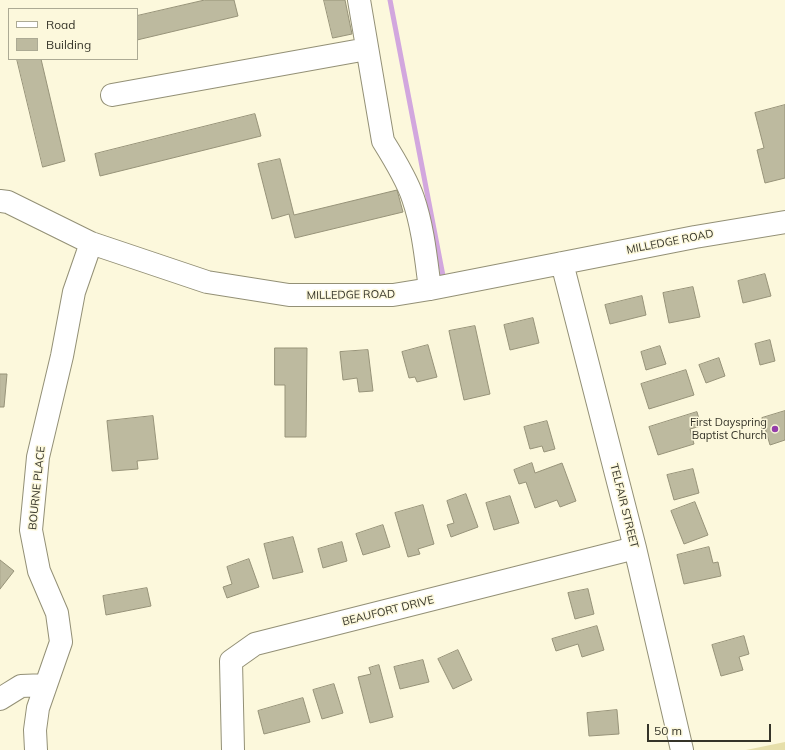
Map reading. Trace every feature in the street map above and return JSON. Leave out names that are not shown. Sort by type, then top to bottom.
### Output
[{"type":"street","points":[[359,0],[383,141],[413,198],[423,242],[430,289]]},
{"type":"street","points":[[112,95],[367,50]]},
{"type":"street","name":"MILLEDGE ROAD","points":[[3,197],[91,243],[207,282],[289,295],[393,295],[695,237],[785,222]]},
{"type":"street","name":"BOURNE PLACE","points":[[36,750],[35,730],[38,708],[61,642],[58,614],[39,571],[31,530],[38,457],[62,356],[74,292],[91,243]]},
{"type":"street","name":"TELFAIR STREET","points":[[562,263],[635,548],[682,750]]},
{"type":"street","name":"BEAUFORT DRIVE","points":[[233,750],[231,661],[255,644],[635,548]]},
{"type":"street","points":[[0,699],[21,686],[46,685]]},
{"type":"shaded area","points":[[785,742],[785,750],[746,750]]},
{"type":"building","points":[[205,0],[234,0],[238,16],[138,40],[138,16]]},
{"type":"building","points":[[324,0],[345,0],[352,34],[333,38]]},
{"type":"building","points":[[17,60],[41,60],[65,161],[43,167]]},
{"type":"building","points":[[785,105],[785,178],[765,183],[757,150],[764,148],[755,113]]},
{"type":"building","points":[[255,114],[261,136],[100,176],[95,154]]},
{"type":"building","points":[[280,159],[294,215],[397,190],[403,212],[295,238],[289,214],[272,219],[258,164]]},
{"type":"building","points":[[765,274],[771,296],[743,303],[738,281]]},
{"type":"building","points":[[693,287],[700,317],[669,323],[663,293]]},
{"type":"building","points":[[642,296],[646,315],[610,324],[605,305]]},
{"type":"building","points":[[533,318],[539,343],[510,350],[504,325]]},
{"type":"building","points":[[475,326],[490,394],[464,400],[449,331]]},
{"type":"building","points":[[770,340],[775,361],[760,365],[755,344]]},
{"type":"building","points":[[428,345],[437,377],[417,382],[415,377],[409,378],[402,352]]},
{"type":"building","points":[[660,346],[666,364],[646,370],[641,352]]},
{"type":"building","points":[[275,348],[307,348],[306,437],[285,437],[285,385],[275,385]]},
{"type":"building","points":[[368,350],[373,391],[359,392],[357,378],[343,380],[340,352]]},
{"type":"building","points":[[719,358],[725,376],[706,383],[699,365]]},
{"type":"building","points":[[686,370],[694,395],[649,409],[641,384]]},
{"type":"building","points":[[0,374],[7,374],[4,407],[0,407]]},
{"type":"building","name":"First Dayspring Baptist Church","points":[[785,411],[785,440],[770,445],[762,418]]},
{"type":"building","points":[[697,412],[701,426],[690,429],[694,444],[658,455],[649,427]]},
{"type":"building","points":[[153,416],[158,459],[137,461],[138,469],[112,471],[107,421]]},
{"type":"building","points":[[547,421],[555,449],[544,452],[542,446],[530,449],[524,427]]},
{"type":"building","points":[[532,463],[535,473],[562,463],[576,501],[560,507],[557,500],[535,508],[526,482],[519,484],[514,470]]},
{"type":"building","points":[[693,469],[699,493],[674,500],[667,475]]},
{"type":"building","points":[[466,494],[478,527],[451,537],[447,525],[454,523],[447,501]]},
{"type":"building","points":[[510,496],[519,523],[494,530],[486,503]]},
{"type":"building","points":[[695,502],[708,535],[684,544],[671,511]]},
{"type":"building","points":[[423,505],[434,544],[418,549],[420,554],[408,557],[395,513]]},
{"type":"building","points":[[383,525],[390,547],[363,555],[356,534]]},
{"type":"building","points":[[293,537],[303,572],[273,579],[264,544]]},
{"type":"building","points":[[342,542],[347,561],[323,568],[318,549]]},
{"type":"building","points":[[709,547],[713,563],[718,562],[721,576],[684,584],[677,555]]},
{"type":"building","points":[[249,559],[259,587],[227,598],[223,587],[232,584],[227,567]]},
{"type":"building","points":[[0,560],[14,571],[0,589]]},
{"type":"building","points":[[147,588],[151,606],[106,615],[103,596]]},
{"type":"building","points":[[588,589],[594,614],[575,619],[568,593]]},
{"type":"building","points":[[597,626],[604,650],[582,657],[578,644],[556,651],[552,639]]},
{"type":"building","points":[[744,636],[749,654],[739,657],[743,670],[721,676],[712,645]]},
{"type":"building","points":[[458,650],[472,680],[453,689],[438,659]]},
{"type":"building","points":[[423,660],[429,682],[400,689],[394,667]]},
{"type":"building","points":[[379,665],[393,717],[370,723],[358,677],[371,674],[369,668]]},
{"type":"building","points":[[334,684],[343,713],[322,719],[313,690]]},
{"type":"building","points":[[303,698],[310,722],[264,734],[258,711]]},
{"type":"building","points":[[617,710],[619,734],[589,736],[587,713]]},
{"type":"waterway","points":[[390,0],[444,281]]},
{"type":"place","name":"First Dayspring Baptist Church","points":[[775,429]]}]
